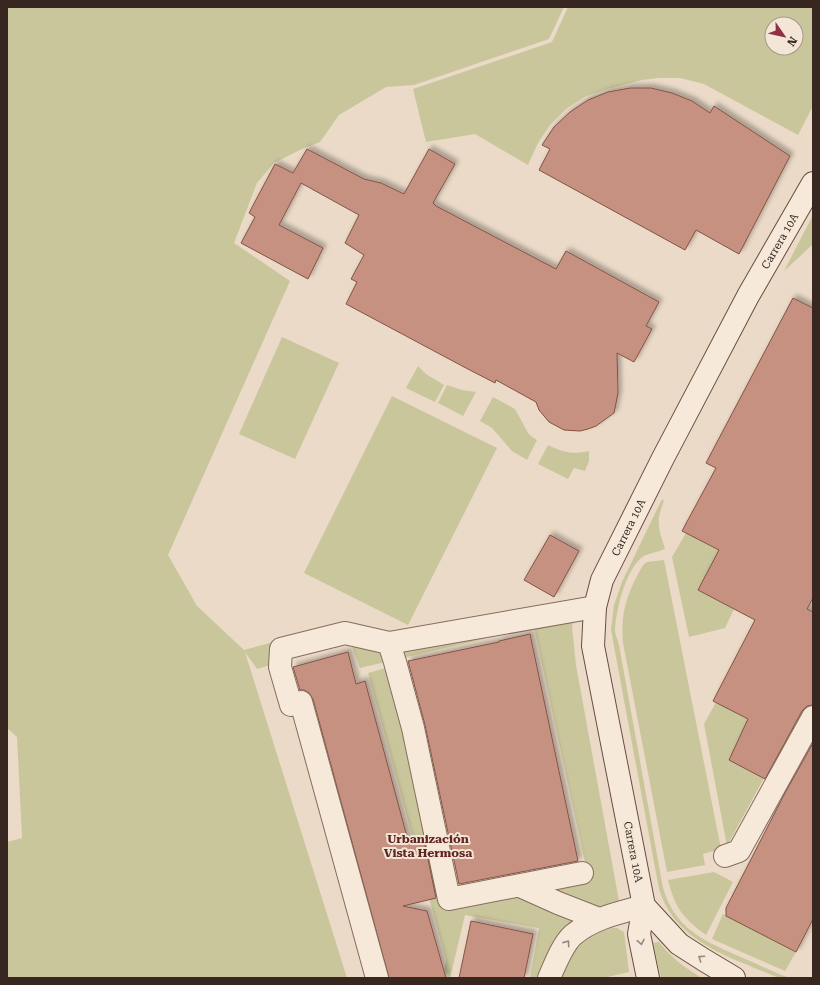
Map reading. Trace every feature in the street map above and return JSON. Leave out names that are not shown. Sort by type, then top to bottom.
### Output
[{"type":"street","name":"Carrera 10A","points":[[644,906],[593,646],[595,607],[602,580],[663,458],[748,296],[813,183]]},
{"type":"street","points":[[377,978],[301,702],[291,705],[280,667],[281,649],[345,633],[389,643],[595,607]]},
{"type":"street","points":[[389,643],[413,728],[449,900],[582,873]]},
{"type":"street","points":[[725,856],[739,850],[813,717]]},
{"type":"street","points":[[520,886],[599,919]]},
{"type":"street","points":[[549,978],[560,954],[572,936],[599,919],[644,906]]},
{"type":"street","points":[[644,906],[639,934],[648,978]]},
{"type":"street","points":[[644,906],[679,944],[734,978]]},
{"type":"shaded area","points":[[7,7],[564,7],[549,39],[414,85],[386,87],[339,115],[320,142],[274,163],[257,183],[234,243],[290,281],[168,555],[197,606],[244,650],[340,624],[398,638],[575,604],[572,627],[576,665],[619,901],[612,908],[553,947],[538,978],[530,978],[539,928],[465,915],[450,978],[443,978],[446,960],[368,673],[396,665],[448,905],[588,876],[534,627],[360,668],[350,641],[257,669],[245,652],[347,978],[7,978],[7,842],[22,838],[17,737],[7,728]]},
{"type":"shaded area","points":[[568,7],[813,7],[813,106],[798,135],[704,84],[680,78],[658,78],[642,80],[586,96],[566,109],[550,125],[538,143],[528,165],[475,134],[426,142],[413,89],[552,42]]},
{"type":"shaded area","points":[[813,215],[813,246],[811,246],[784,271]]},
{"type":"shaded area","points":[[282,337],[339,363],[295,459],[239,434]]},
{"type":"shaded area","points":[[418,366],[426,374],[444,385],[435,402],[406,388]]},
{"type":"shaded area","points":[[447,385],[462,390],[476,392],[463,416],[438,403]]},
{"type":"shaded area","points":[[392,396],[497,448],[408,625],[304,573]]},
{"type":"shaded area","points":[[493,397],[515,409],[528,433],[537,440],[527,460],[512,451],[492,428],[480,421]]},
{"type":"shaded area","points":[[548,445],[568,452],[578,453],[589,451],[589,461],[585,471],[574,468],[568,479],[538,464]]},
{"type":"shaded area","points":[[662,499],[664,501],[661,508],[659,525],[665,549],[644,556],[632,569],[623,590],[617,612],[615,633],[619,645],[663,888],[668,902],[682,923],[701,937],[723,949],[784,976],[792,978],[780,978],[774,976],[722,954],[690,935],[677,922],[667,907],[659,889],[611,630],[614,605],[622,582]]},
{"type":"shaded area","points":[[686,533],[719,550],[698,590],[734,609],[725,628],[689,637],[672,557]]},
{"type":"shaded area","points":[[664,560],[721,849],[703,854],[705,865],[667,872],[622,632],[626,602],[643,565],[647,562]]},
{"type":"shaded area","points":[[716,702],[749,720],[729,760],[764,778],[727,846],[704,724]]},
{"type":"shaded area","points":[[714,872],[733,882],[706,935],[691,923],[681,912],[674,898],[668,880]]},
{"type":"shaded area","points":[[723,914],[796,952],[785,971],[712,939]]},
{"type":"shaded area","points":[[612,928],[617,928],[624,932],[629,972],[603,978],[559,978],[572,954],[580,943],[591,935]]},
{"type":"shaded area","points":[[659,942],[677,961],[700,978],[661,978],[653,943]]},
{"type":"building","points":[[630,88],[651,88],[672,93],[692,101],[710,113],[714,106],[790,156],[739,254],[696,230],[685,250],[539,170],[550,149],[542,145],[554,127],[570,112],[588,100],[608,92]]},
{"type":"building","points":[[307,149],[364,179],[381,183],[404,194],[429,149],[455,164],[433,203],[436,206],[556,269],[566,251],[659,302],[646,326],[652,329],[634,362],[617,353],[618,393],[614,413],[596,426],[588,429],[580,431],[564,430],[549,422],[539,410],[536,402],[496,380],[495,383],[346,304],[357,282],[351,279],[364,255],[345,243],[359,215],[301,183],[279,225],[323,248],[308,279],[241,243],[255,217],[249,213],[275,164],[293,173]]},
{"type":"building","points":[[793,298],[813,308],[813,598],[807,609],[813,612],[813,705],[807,706],[802,711],[765,779],[729,760],[748,719],[713,701],[755,620],[698,590],[719,550],[682,531],[716,468],[706,463]]},
{"type":"building","points":[[550,535],[579,551],[554,597],[524,580]]},
{"type":"building","points":[[530,634],[578,861],[459,884],[425,725],[408,661]]},
{"type":"building","points":[[348,652],[356,684],[365,681],[409,844],[424,840],[436,898],[403,906],[427,911],[446,978],[389,978],[313,699],[309,693],[304,690],[300,690],[293,667]]},
{"type":"building","points":[[813,743],[813,919],[796,952],[726,916],[726,908],[785,793]]},
{"type":"building","points":[[471,921],[533,934],[524,978],[459,978]]},
{"type":"district","name":"Urbanización Vista Hermosa","points":[[428,846]]}]
